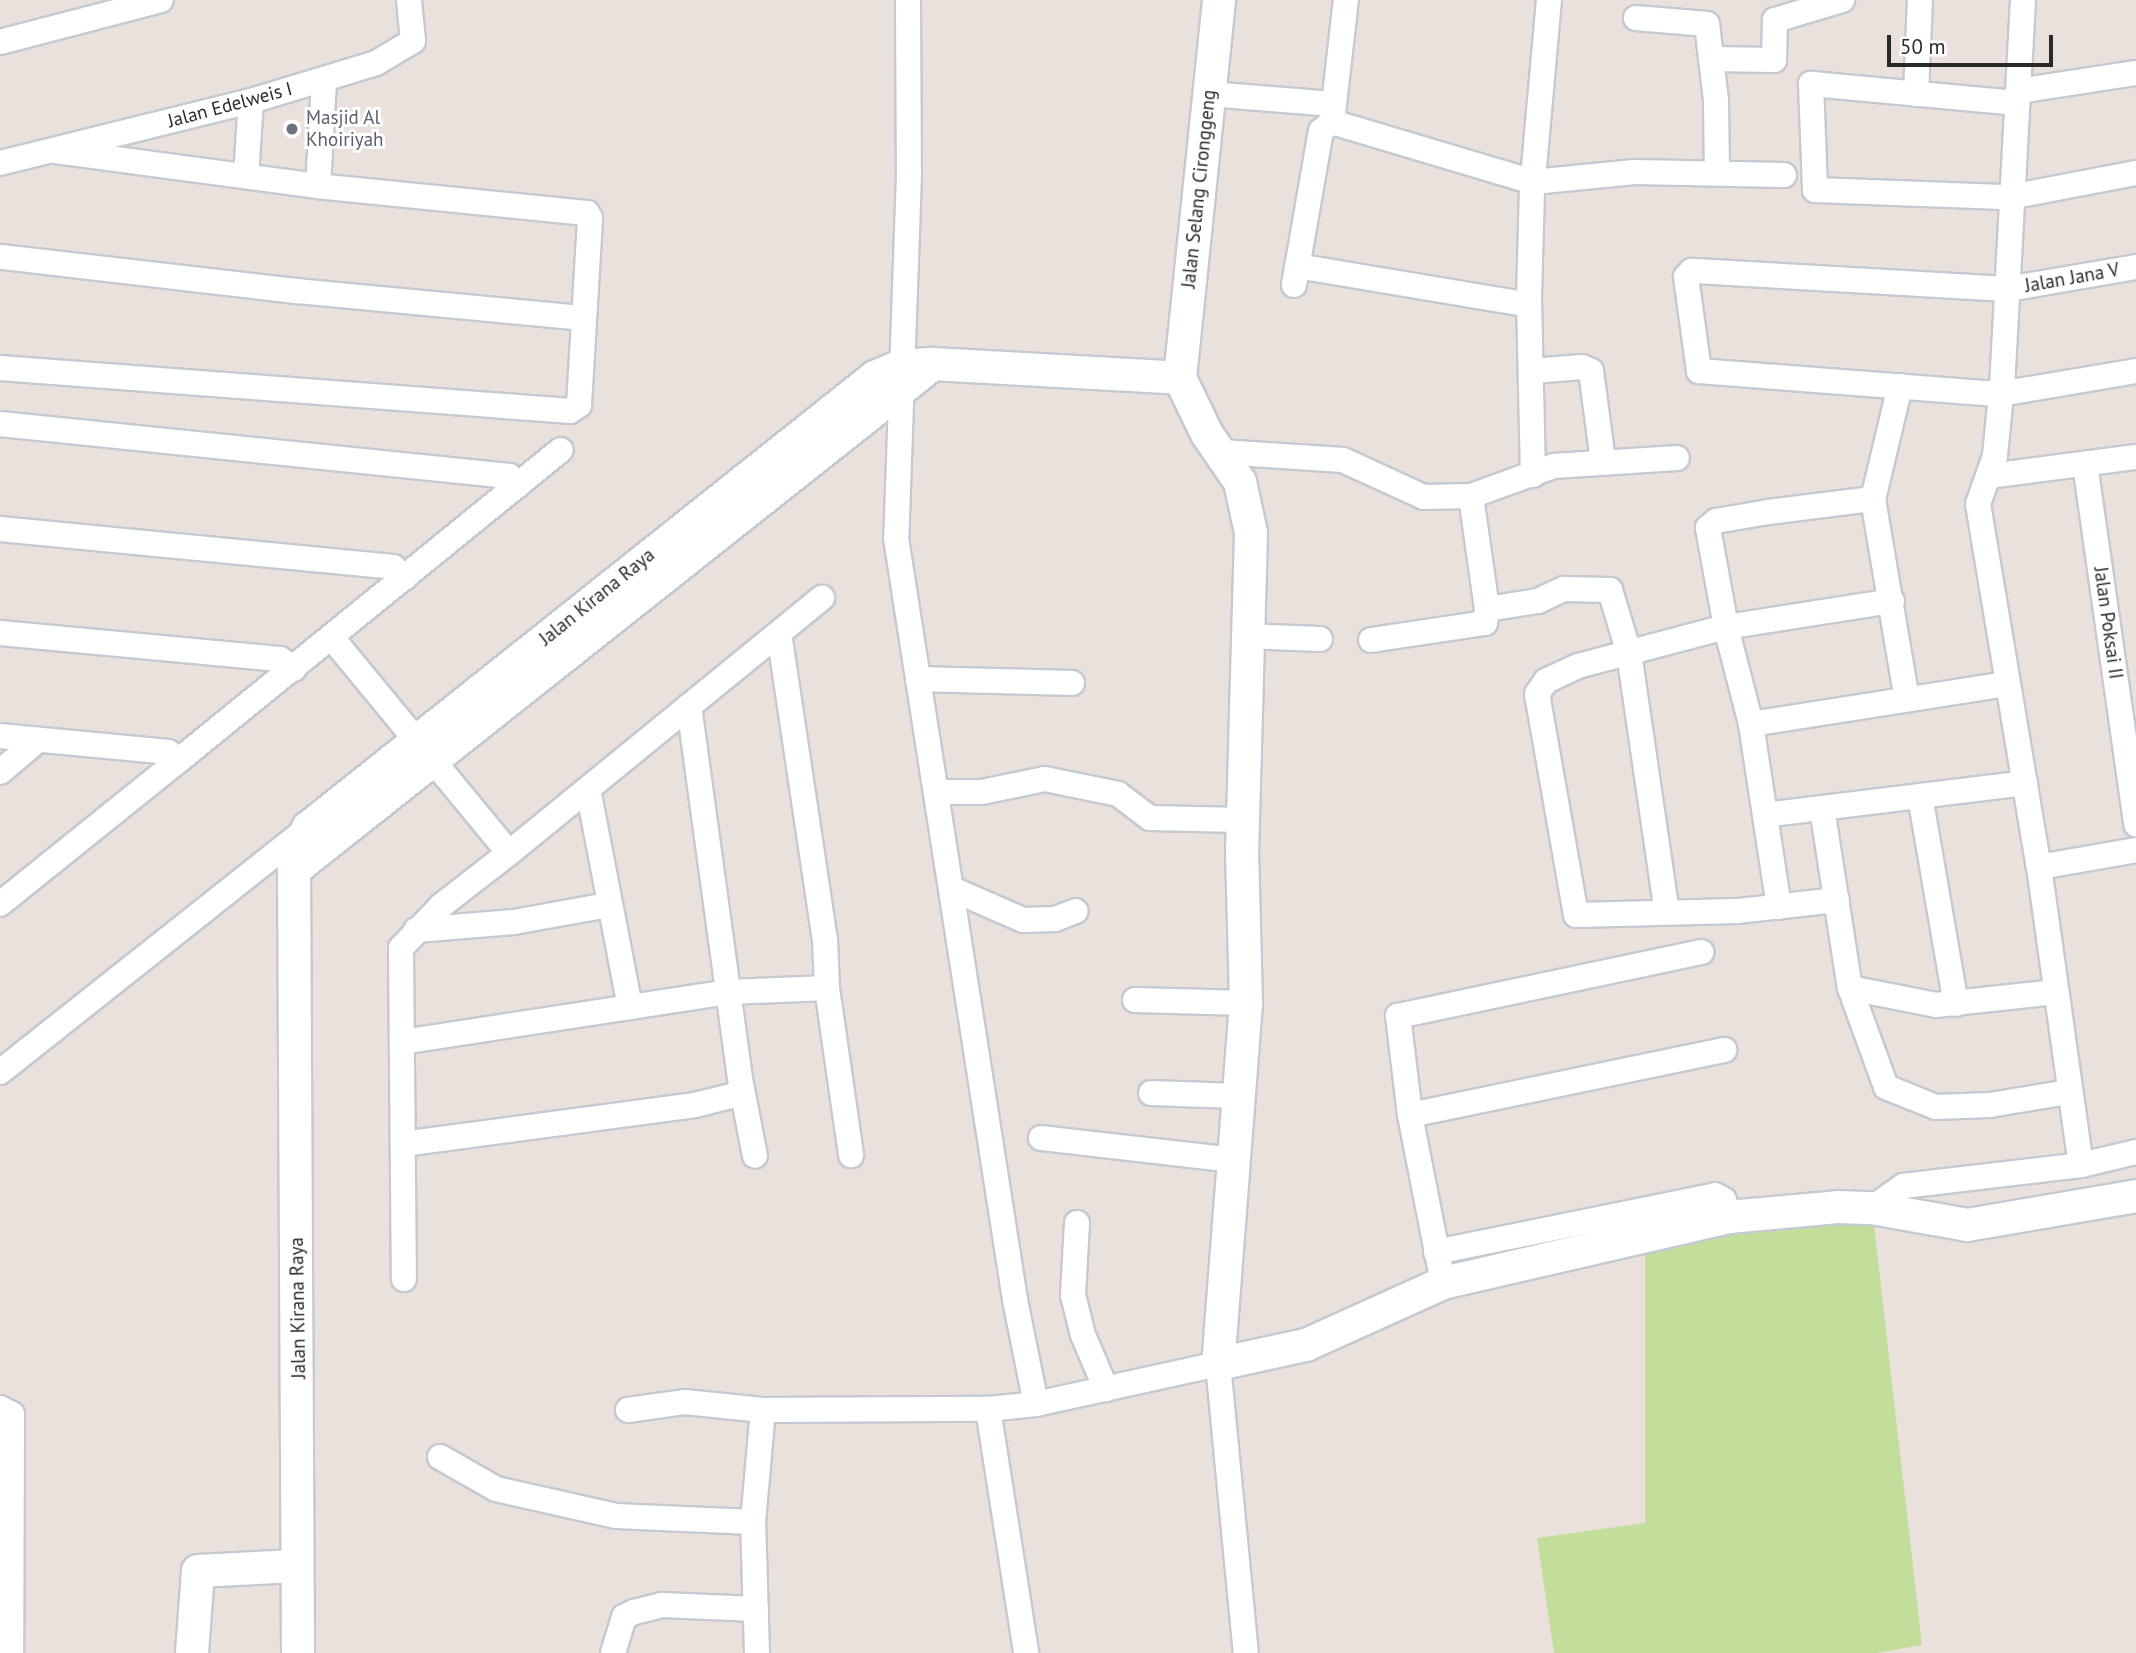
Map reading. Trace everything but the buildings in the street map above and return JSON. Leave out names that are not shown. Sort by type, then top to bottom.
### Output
[{"type":"street","points":[[0,42],[161,0]]},
{"type":"street","name":"Jalan Edelweis I","points":[[0,163],[324,81],[405,49],[415,32],[409,0]]},
{"type":"street","points":[[908,0],[909,174],[896,538],[1015,1300],[1036,1404]]},
{"type":"street","name":"Jalan Selang Cironggeng","points":[[1180,378],[1219,0]]},
{"type":"street","points":[[1346,0],[1333,113],[1321,131],[1295,276],[1529,305]]},
{"type":"street","points":[[1533,475],[1529,305],[1533,182],[1549,0]]},
{"type":"street","points":[[1711,59],[1774,60],[1775,20],[1842,0]]},
{"type":"street","points":[[1916,94],[1920,0]]},
{"type":"street","points":[[2023,0],[2000,394],[1989,476],[1978,504],[2005,684],[2039,867],[2068,1092],[2081,1165]]},
{"type":"street","points":[[1636,19],[1707,24],[1717,170]]},
{"type":"street","points":[[2136,73],[2018,97],[1916,94],[1811,84],[1815,190],[2010,197],[2136,173]]},
{"type":"street","points":[[318,186],[324,81]]},
{"type":"street","points":[[1209,94],[1333,113],[1533,182],[1717,170],[1784,174]]},
{"type":"street","points":[[246,176],[251,101]]},
{"type":"street","points":[[0,368],[570,411],[579,405],[590,218],[587,213],[318,186],[54,151]]},
{"type":"street","points":[[1,260],[583,318]]},
{"type":"street","name":"Jalan Jana V","points":[[1900,386],[1699,371],[1688,272],[2007,289],[2136,267]]},
{"type":"street","name":"Jalan Kirana Raya","points":[[294,870],[423,753],[851,394],[902,379],[933,364],[1180,378]]},
{"type":"street","points":[[1532,371],[1582,367],[1591,371],[1602,461]]},
{"type":"street","points":[[1907,699],[1873,499],[1900,386],[2000,394],[2136,371]]},
{"type":"street","points":[[1180,378],[1207,434],[1222,452],[1240,482],[1251,533],[1242,820],[1246,1003],[1218,1364],[1246,1653]]},
{"type":"street","points":[[0,424],[509,476],[518,486]]},
{"type":"street","points":[[0,904],[561,450]]},
{"type":"street","points":[[1222,452],[1343,460],[1423,497],[1471,496],[1553,466],[1677,458]]},
{"type":"street","points":[[1989,476],[2136,457]]},
{"type":"street","name":"Jalan Poksai II","points":[[2085,464],[2136,824]]},
{"type":"street","points":[[1371,640],[1482,625],[1487,609],[1471,496]]},
{"type":"street","points":[[1779,907],[1751,724],[1726,627],[1710,523],[1873,499]]},
{"type":"street","points":[[0,529],[393,567],[405,578]]},
{"type":"street","points":[[1487,609],[1538,601],[1564,589],[1610,590],[1629,653],[1667,912]]},
{"type":"street","points":[[404,1279],[400,954],[416,930],[821,598]]},
{"type":"street","points":[[1837,900],[1779,907],[1576,915],[1537,698],[1540,687],[1554,676],[1629,653],[1726,627],[1892,601]]},
{"type":"street","points":[[0,633],[280,659],[293,668]]},
{"type":"street","points":[[779,633],[825,939],[827,988],[851,1155]]},
{"type":"street","points":[[1246,636],[1320,639]]},
{"type":"street","points":[[332,638],[423,753],[509,853]]},
{"type":"street","points":[[918,679],[1072,683]]},
{"type":"street","points":[[1751,724],[2005,684]]},
{"type":"street","points":[[689,706],[743,1093],[755,1156]]},
{"type":"street","points":[[0,736],[168,752],[177,761]]},
{"type":"street","points":[[2,766],[38,740]]},
{"type":"street","name":"Jalan Kirana Raya","points":[[298,1653],[295,1566],[300,1447],[294,870],[296,850],[308,828],[423,753]]},
{"type":"street","points":[[937,792],[982,792],[1045,779],[1118,794],[1150,818],[1242,820]]},
{"type":"street","points":[[1765,815],[2025,783]]},
{"type":"street","points":[[588,789],[608,905],[630,1007]]},
{"type":"street","points":[[1920,796],[1956,1004]]},
{"type":"street","points":[[1822,808],[1850,988],[1890,1091],[1936,1107],[1990,1105],[2068,1092]]},
{"type":"street","points":[[0,1072],[308,828]]},
{"type":"street","points":[[2039,867],[2136,850]]},
{"type":"street","points":[[952,889],[1023,920],[1055,919],[1076,911]]},
{"type":"street","points":[[416,930],[514,922],[608,905]]},
{"type":"street","points":[[1443,1283],[1410,1115],[1397,1021],[1401,1014],[1701,952]]},
{"type":"street","points":[[402,1042],[729,992],[827,988]]},
{"type":"street","points":[[1850,988],[1956,1004],[2055,992]]},
{"type":"street","points":[[1135,1000],[1246,1003]]},
{"type":"street","points":[[1410,1115],[1724,1050]]},
{"type":"street","points":[[403,1144],[695,1105],[743,1093]]},
{"type":"street","points":[[1151,1093],[1238,1096]]},
{"type":"street","points":[[1041,1138],[1233,1160]]},
{"type":"street","points":[[1872,1208],[1903,1186],[2081,1165],[2136,1153]]},
{"type":"street","points":[[1436,1252],[1715,1195],[1724,1200],[1729,1217]]},
{"type":"street","points":[[628,1410],[685,1402],[763,1410],[988,1409],[1036,1404],[1306,1345],[1443,1283],[1729,1217],[1838,1206],[1872,1208],[1967,1225],[2136,1196]]},
{"type":"street","points":[[1077,1223],[1073,1295],[1083,1335],[1106,1389]]},
{"type":"street","points":[[0,1408],[12,1414],[11,1653]]},
{"type":"street","points":[[988,1409],[1026,1653]]},
{"type":"street","points":[[757,1653],[753,1522],[763,1410]]},
{"type":"street","points":[[440,1457],[496,1489],[616,1516],[753,1522]]},
{"type":"street","points":[[192,1653],[198,1571],[295,1566]]},
{"type":"street","points":[[613,1653],[624,1617],[634,1612],[663,1605],[755,1609]]},
{"type":"green space","points":[[1872,1208],[1922,1645],[1877,1653],[1554,1653],[1537,1538],[1645,1523],[1645,1235]]},
{"type":"place","name":"Masjid Al Khoiriyah","points":[[292,129]]}]
